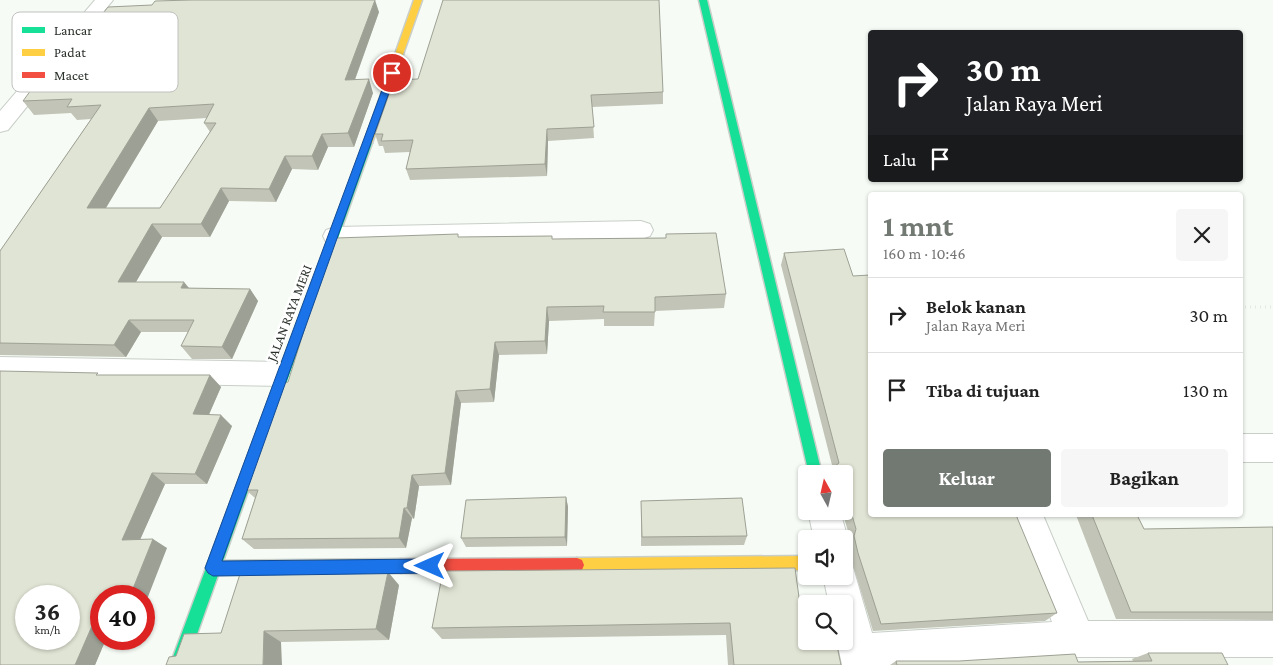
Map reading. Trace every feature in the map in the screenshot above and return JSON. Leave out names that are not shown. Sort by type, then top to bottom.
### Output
[{"type":"street","points":[[94,12],[104,0]]},
{"type":"street","name":"JALAN RAYA MERI","points":[[178,665],[418,0]]},
{"type":"street","points":[[704,0],[814,465]]},
{"type":"street","points":[[0,125],[27,92]]},
{"type":"street","points":[[334,236],[641,230]]},
{"type":"street","points":[[0,369],[282,374]]},
{"type":"street","points":[[1243,448],[1273,448]]},
{"type":"street","points":[[1028,517],[1077,639]]},
{"type":"street","points":[[213,568],[798,562]]},
{"type":"street","points":[[842,585],[859,659],[986,654],[1077,639],[1273,639]]},
{"type":"path","points":[[1243,307],[1273,307]]},
{"type":"building","points":[[192,0],[375,0],[345,80],[369,79],[348,133],[322,134],[312,156],[285,156],[269,189],[221,188],[201,224],[152,224],[118,282],[184,282],[181,288],[250,289],[222,347],[181,346],[194,320],[129,320],[114,345],[0,343],[0,251],[101,105],[67,107],[72,99],[23,101],[30,92],[178,92],[178,12],[104,12],[108,7],[152,5],[155,1]],"holes":[[[214,104],[204,123],[216,123],[160,208],[87,208],[149,108]]]},
{"type":"building","points":[[443,0],[659,0],[663,92],[591,95],[594,127],[547,129],[545,164],[406,169],[413,140],[381,141],[383,134],[375,134],[394,80],[418,79]]},
{"type":"building","points":[[716,233],[726,294],[655,297],[655,312],[603,312],[604,306],[547,307],[545,341],[495,342],[490,389],[456,391],[445,473],[412,475],[407,508],[404,508],[399,538],[242,539],[258,490],[246,490],[284,383],[288,382],[310,311],[336,238],[458,234],[458,237],[552,236],[552,239],[666,238],[666,234]]},
{"type":"building","points":[[844,249],[853,276],[868,275],[868,517],[1017,517],[1057,613],[881,624],[854,536],[856,529],[853,518],[853,465],[836,465],[839,463],[784,253]]},
{"type":"building","points":[[0,371],[98,373],[96,375],[210,375],[193,414],[221,415],[195,474],[152,473],[122,540],[153,539],[134,585],[90,585],[90,631],[75,665],[0,665]]},
{"type":"building","points":[[566,497],[565,537],[461,538],[466,500]]},
{"type":"building","points":[[742,498],[747,536],[642,537],[641,501]]},
{"type":"building","points":[[1093,517],[1138,517],[1144,529],[1273,527],[1273,612],[1131,612]]},
{"type":"building","points":[[795,568],[799,595],[798,650],[838,650],[841,665],[734,665],[730,623],[432,628],[443,571]]},
{"type":"building","points":[[388,572],[376,629],[264,631],[263,665],[166,665],[169,657],[176,656],[184,634],[221,633],[240,574]]},
{"type":"building","points":[[1148,653],[1222,653],[1228,665],[897,665],[896,661],[959,661],[1075,654],[1078,662],[1152,661]]},
{"type":"traffic: fast","points":[[703,0],[814,465]]},
{"type":"traffic: fast","points":[[178,665],[368,143]]},
{"type":"traffic: slow","points":[[368,143],[418,0]]},
{"type":"traffic: slow","points":[[577,565],[798,563]]},
{"type":"traffic: slow","points":[[213,568],[401,566]]},
{"type":"traffic: jam","points":[[401,566],[577,565]]},
{"type":"route","points":[[392,73],[213,568],[430,566]]}]
